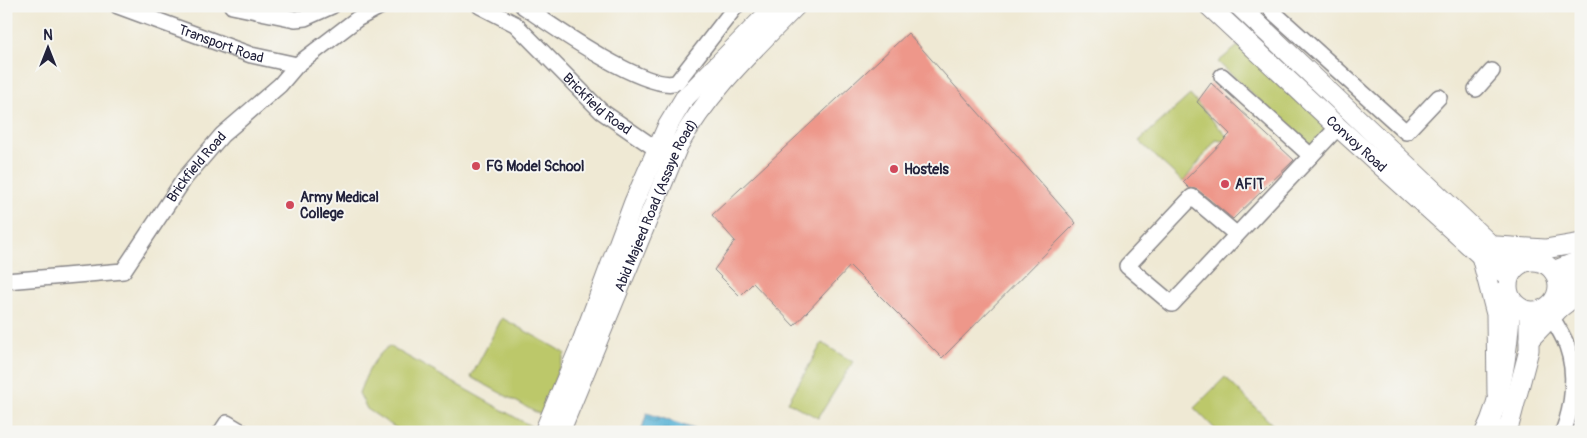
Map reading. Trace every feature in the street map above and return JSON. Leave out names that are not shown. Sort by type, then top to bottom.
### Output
[{"type":"main road","name":"Abid Majeed Road (Assaye Road)","points":[[560,432],[665,155],[684,99],[774,6]]},
{"type":"main road","name":"Abid Majeed Road (Assaye Road)","points":[[544,432],[581,344],[634,202],[665,155],[721,84],[796,6]]},
{"type":"main road","name":"Convoy Road","points":[[1209,6],[1338,127],[1514,271]]},
{"type":"main road","name":"Convoy Road","points":[[1238,6],[1486,250]]},
{"type":"main road","points":[[1497,395],[1496,314],[1486,250],[1545,248],[1581,242]]},
{"type":"main road","points":[[1504,432],[1529,350],[1529,340],[1542,312],[1555,299],[1554,274],[1581,246]]},
{"type":"main road","points":[[1554,274],[1581,260]]},
{"type":"main road","points":[[1554,274],[1533,261],[1514,271],[1507,288],[1511,299],[1518,307],[1542,312],[1581,292]]},
{"type":"main road","points":[[1485,432],[1495,413],[1509,340],[1511,299]]},
{"type":"street","name":"Transport Road","points":[[118,6],[251,54],[297,65]]},
{"type":"street","points":[[232,6],[295,19],[332,6]]},
{"type":"street","name":"Brickfield Road","points":[[6,280],[123,271],[185,178],[222,135],[280,84],[297,65],[357,19],[380,6]]},
{"type":"street","name":"Brickfield Road","points":[[480,6],[515,24],[601,111],[665,155]]},
{"type":"street","points":[[524,6],[611,62],[658,82],[671,84],[677,82],[736,6]]},
{"type":"street","points":[[1272,8],[1406,132],[1439,97]]},
{"type":"street","points":[[1476,89],[1492,71]]},
{"type":"street","points":[[1222,76],[1311,156]]},
{"type":"street","points":[[1237,235],[1192,196],[1127,266],[1172,304],[1237,235],[1338,127]]},
{"type":"street","points":[[1554,274],[1581,274]]},
{"type":"street","points":[[1554,274],[1581,287]]},
{"type":"street","points":[[1542,312],[1567,346],[1572,372],[1570,412],[1564,431]]},
{"type":"street","points":[[221,432],[227,423],[242,432]]},
{"type":"green space","points":[[1238,46],[1332,130],[1314,152],[1218,62]]},
{"type":"green space","points":[[1190,95],[1233,143],[1216,140],[1183,182],[1139,141]]},
{"type":"green space","points":[[502,318],[565,353],[541,415],[471,377]]},
{"type":"green space","points":[[822,343],[853,362],[818,418],[788,402]]},
{"type":"green space","points":[[389,346],[534,428],[532,432],[402,432],[367,409],[359,393],[374,361]]},
{"type":"green space","points":[[1225,377],[1280,432],[1218,432],[1194,408]]},
{"type":"water","points":[[647,413],[703,432],[641,432]]},
{"type":"building","name":"Hostels","points":[[908,33],[1076,223],[942,358],[850,266],[794,326],[753,283],[740,296],[714,270],[735,241],[712,215]]},
{"type":"building","points":[[1211,83],[1294,160],[1233,219],[1198,190],[1189,188],[1183,182],[1230,134],[1197,102]]},
{"type":"place","name":"FG Model School","points":[[476,166]]},
{"type":"place","name":"Hostels","points":[[894,169]]},
{"type":"place","name":"AFIT","points":[[1225,184]]},
{"type":"place","name":"Army Medical College","points":[[290,205]]}]
